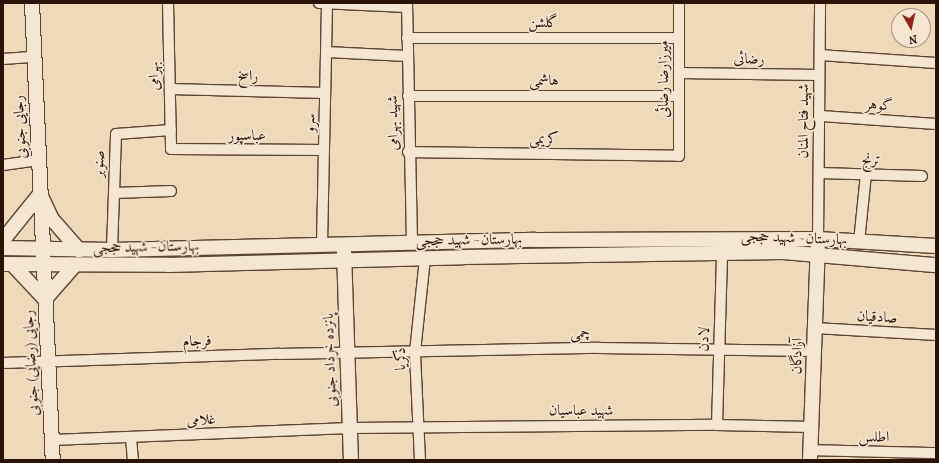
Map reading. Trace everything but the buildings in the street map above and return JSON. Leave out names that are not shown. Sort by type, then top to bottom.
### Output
[{"type":"main road","name":"رجایی جنوبی","points":[[32,3],[43,250]]},
{"type":"main road","points":[[3,240],[40,194],[51,218],[80,250]]},
{"type":"main road","name":"بهارستان - شهید حججی","points":[[3,248],[43,250],[109,250],[322,244],[818,239],[936,246]]},
{"type":"main road","name":"آزادگان","points":[[811,455],[818,239]]},
{"type":"main road","name":"پانزده خرداد جنوبی","points":[[344,244],[346,353],[351,460]]},
{"type":"main road","name":"رجایی (رضایی) جنوبی","points":[[43,250],[54,460]]},
{"type":"main road","points":[[106,264],[103,257],[109,250]]},
{"type":"main road","name":"بهارستان - شهید حججی","points":[[8,264],[74,265],[344,259],[818,253],[936,265]]},
{"type":"main road","points":[[8,264],[45,299],[74,265]]},
{"type":"street","name":"بهرامی","points":[[168,3],[171,149]]},
{"type":"street","points":[[319,3],[407,5]]},
{"type":"street","name":"سرو","points":[[322,244],[327,3]]},
{"type":"street","name":"میرزارضا رضائی","points":[[679,3],[679,156]]},
{"type":"street","name":"شهید فتاح المنان","points":[[818,239],[821,116],[819,75],[820,3]]},
{"type":"street","name":"شهید بهرامی","points":[[407,5],[408,152],[412,243]]},
{"type":"street","name":"گلشن","points":[[407,38],[679,38]]},
{"type":"street","points":[[326,52],[407,56]]},
{"type":"street","points":[[820,55],[936,63]]},
{"type":"street","points":[[3,59],[34,57]]},
{"type":"street","name":"رضائی","points":[[679,73],[819,75]]},
{"type":"street","name":"راسخ","points":[[170,90],[325,93]]},
{"type":"street","name":"هاشمی","points":[[408,96],[679,96]]},
{"type":"street","name":"گوهر","points":[[821,116],[936,124]]},
{"type":"street","name":"صنوبر","points":[[109,250],[114,193],[116,134],[171,130]]},
{"type":"street","name":"عباسپور","points":[[171,149],[324,150]]},
{"type":"street","name":"کریمی","points":[[408,152],[679,156]]},
{"type":"street","points":[[3,165],[39,160]]},
{"type":"street","name":"ترنج","points":[[819,173],[922,176]]},
{"type":"street","points":[[859,242],[866,174]]},
{"type":"street","points":[[114,193],[171,191]]},
{"type":"street","name":"لادن","points":[[717,425],[718,348],[722,254]]},
{"type":"street","name":"ذکریا","points":[[420,460],[415,352],[425,258]]},
{"type":"street","name":"صادقیان","points":[[815,328],[936,335]]},
{"type":"street","name":"چمی","points":[[346,353],[599,348],[718,348],[814,351]]},
{"type":"street","name":"فرجام","points":[[3,363],[48,360],[346,353]]},
{"type":"street","name":"شهید عباسیان","points":[[350,428],[717,425],[812,427]]},
{"type":"street","name":"غلامی","points":[[52,440],[350,428]]},
{"type":"street","points":[[131,438],[133,460]]},
{"type":"street","name":"اطلس","points":[[811,455],[936,453]]}]
